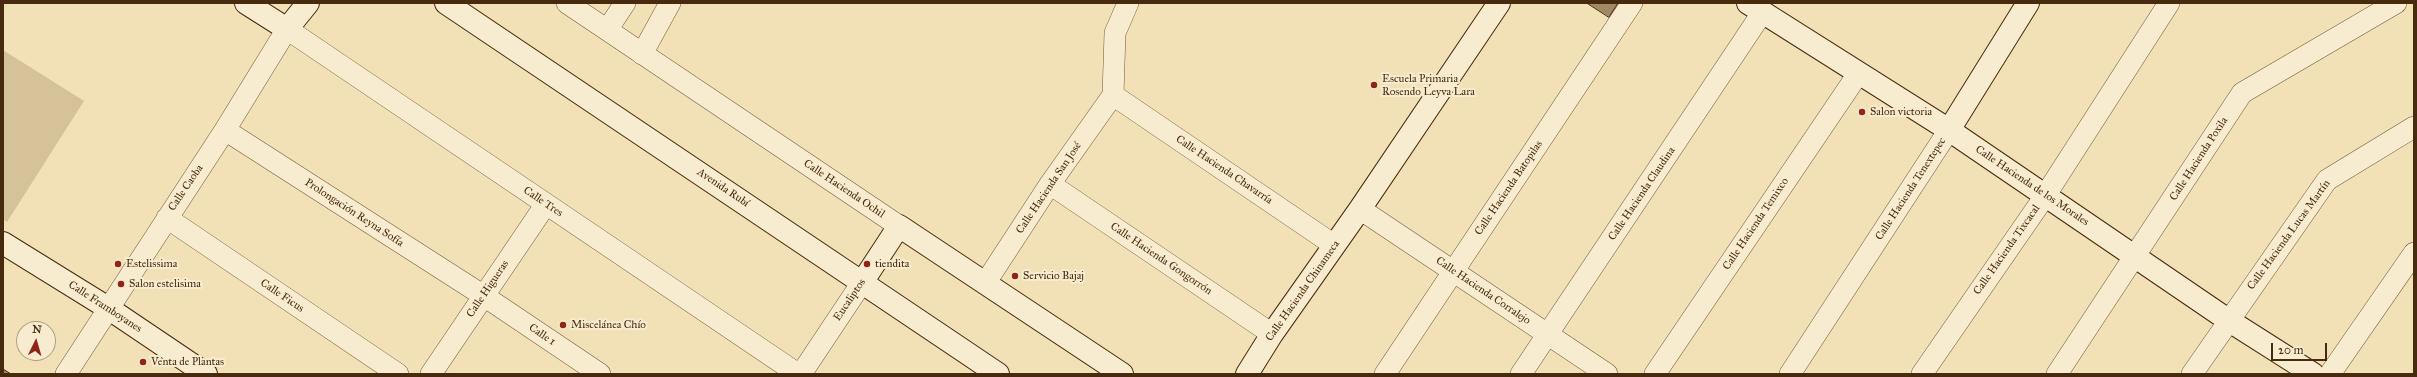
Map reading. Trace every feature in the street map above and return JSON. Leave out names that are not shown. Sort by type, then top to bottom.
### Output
[{"type":"street","points":[[246,3],[287,30]]},
{"type":"street","name":"Calle Caoba","points":[[66,374],[225,130],[287,30],[308,3]]},
{"type":"street","name":"Avenida Rubí","points":[[446,3],[863,281],[998,374]]},
{"type":"street","name":"Calle Hacienda Ochil","points":[[567,3],[1122,374]]},
{"type":"street","points":[[607,30],[625,3]]},
{"type":"street","points":[[642,54],[670,3]]},
{"type":"street","points":[[1113,95],[1115,33],[1128,3]]},
{"type":"street","name":"Calle Hacienda Chinameca","points":[[1247,374],[1272,334],[1360,209],[1499,3]]},
{"type":"street","name":"Calle Hacienda Batopilas","points":[[1385,374],[1632,3]]},
{"type":"street","name":"Calle Hacienda Tenextepec","points":[[1790,374],[1949,130],[2028,3]]},
{"type":"street","name":"Calle Hacienda Tixcacal","points":[[1922,374],[2045,196],[2169,3]]},
{"type":"street","name":"Calle Hacienda Poxila","points":[[2057,374],[2136,256],[2242,92],[2396,3]]},
{"type":"street","name":"Calle Hacienda de los Morales","points":[[1755,8],[1949,130],[2228,320],[2313,374]]},
{"type":"street","name":"Calle Hacienda Claudina","points":[[1520,374],[1548,335],[1755,8]]},
{"type":"street","name":"Calle Tres","points":[[287,30],[798,374]]},
{"type":"street","name":"Calle Hacienda Temixco","points":[[1655,374],[1858,74]]},
{"type":"street","name":"Calle Hacienda San José","points":[[986,282],[1050,184],[1113,95]]},
{"type":"street","name":"Calle Hacienda Chavarría","points":[[1113,95],[1334,245]]},
{"type":"street","name":"Calle Hacienda Lucas Martín","points":[[2192,374],[2228,320],[2327,180],[2414,127]]},
{"type":"street","name":"Prolongación Reyna Sofía","points":[[225,130],[484,296]]},
{"type":"street","name":"Calle Hacienda Gongorrón","points":[[1050,184],[1272,334]]},
{"type":"street","name":"Calle Higueras","points":[[431,374],[546,204]]},
{"type":"street","name":"Calle Hacienda Corralejo","points":[[1360,209],[1606,374]]},
{"type":"street","name":"Calle Ficus","points":[[167,218],[398,374]]},
{"type":"street","name":"Eucaliptos","points":[[802,374],[899,226]]},
{"type":"street","name":"Calle Framboyanes","points":[[3,243],[108,308],[206,374]]},
{"type":"street","points":[[2330,374],[2414,253]]},
{"type":"street","name":"Calle 1","points":[[484,296],[600,374]]},
{"type":"shaded area","points":[[3,50],[84,101],[7,222],[3,219]]},
{"type":"building","points":[[1587,3],[1618,3],[1609,17]]},
{"type":"building","points":[[3,369],[11,374],[3,374]]},
{"type":"place","name":"Escuela Primaria Rosendo Leyva Lara","points":[[1374,85]]},
{"type":"place","name":"Salon victoria","points":[[1862,112]]},
{"type":"place","name":"Estelissima","points":[[118,264]]},
{"type":"place","name":"tiendita","points":[[867,264]]},
{"type":"place","name":"Servicio Bajaj","points":[[1015,276]]},
{"type":"place","name":"Salon estelisima","points":[[121,284]]},
{"type":"place","name":"Miscelánea Chío","points":[[563,325]]},
{"type":"place","name":"Venta de Plantas","points":[[143,362]]}]
